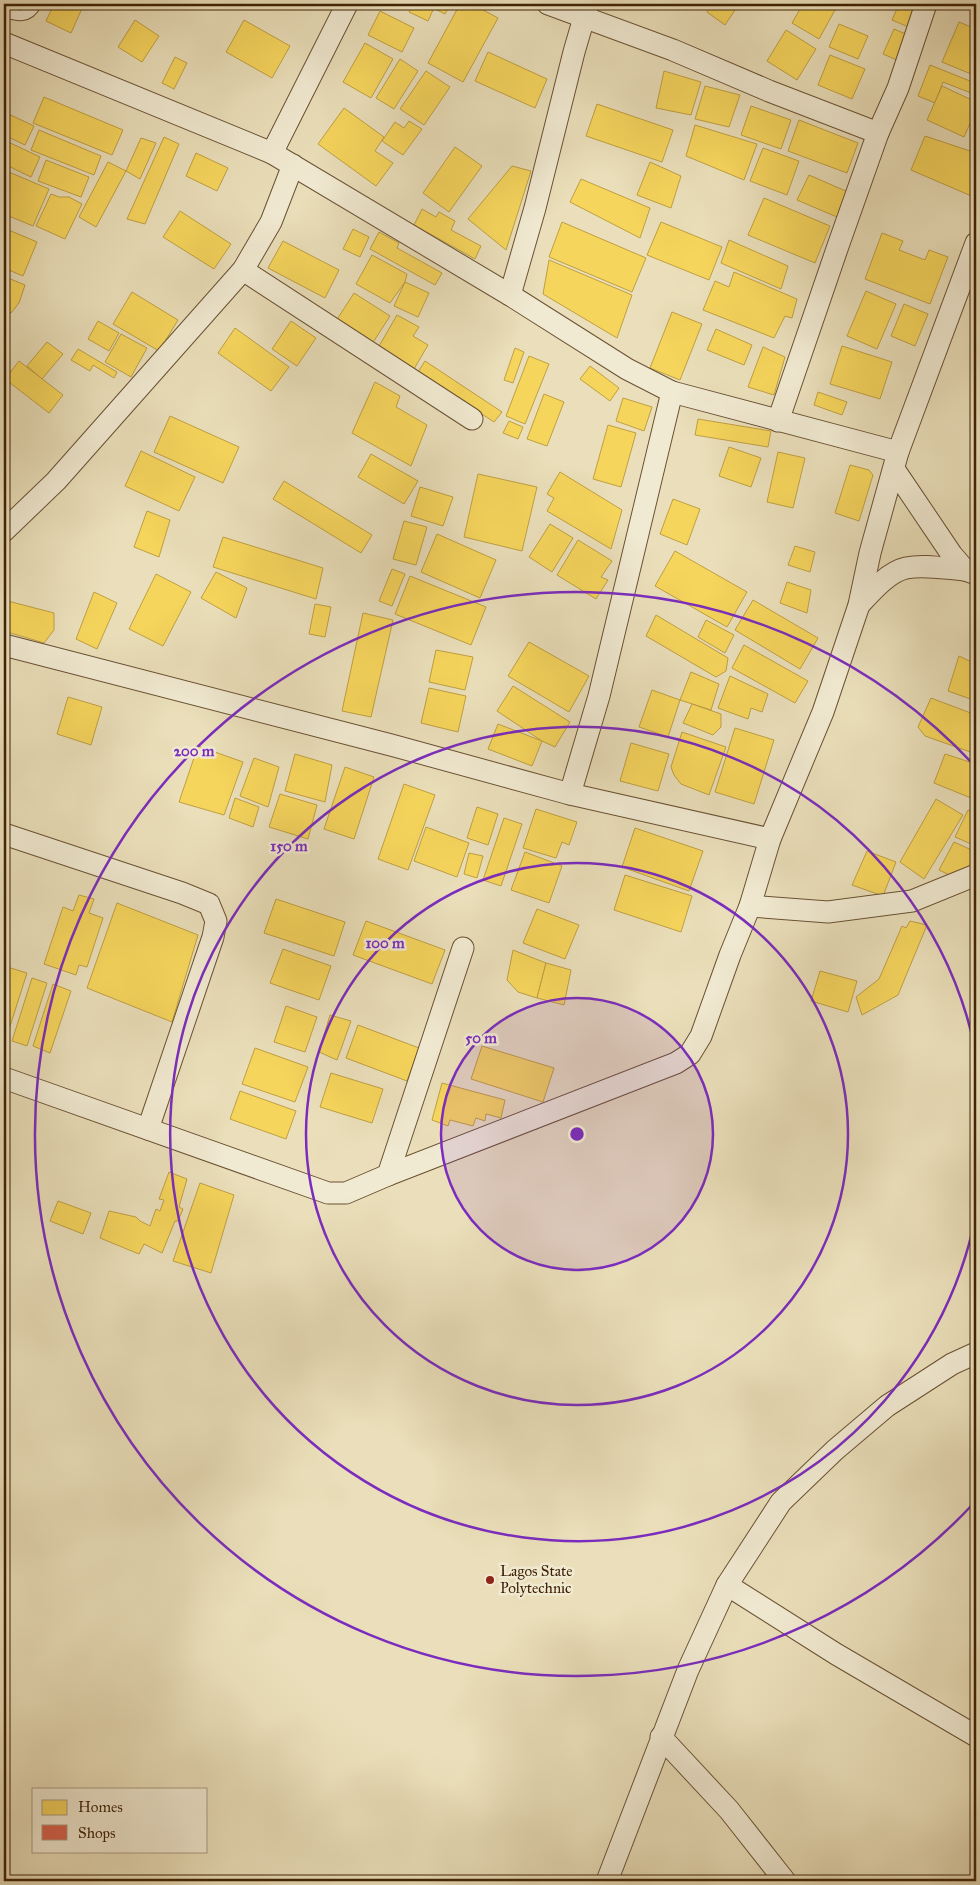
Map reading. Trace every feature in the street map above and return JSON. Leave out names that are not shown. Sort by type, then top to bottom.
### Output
[{"type":"street","points":[[272,153],[347,4]]},
{"type":"street","points":[[548,4],[586,10],[769,91],[878,133]]},
{"type":"street","points":[[778,421],[878,133],[898,88],[926,4]]},
{"type":"street","points":[[510,295],[550,152],[586,10]]},
{"type":"street","points":[[4,43],[272,153],[510,295],[626,369],[672,392],[778,421],[896,460],[952,555],[971,572]]},
{"type":"street","points":[[4,531],[79,456],[243,270],[271,222],[293,165]]},
{"type":"street","points":[[4,1078],[328,1193],[346,1193],[676,1064],[690,1054],[701,1036],[750,906],[770,839],[823,712],[859,605],[870,552],[896,460],[976,243]]},
{"type":"street","points":[[243,270],[472,419]]},
{"type":"street","points":[[570,794],[599,696],[672,392]]},
{"type":"street","points":[[859,605],[882,581],[904,568],[936,568],[971,572]]},
{"type":"street","points":[[4,644],[570,794],[770,839]]},
{"type":"street","points":[[4,834],[182,893],[209,904],[216,921],[213,937],[148,1129]]},
{"type":"street","points":[[750,906],[828,912],[912,901],[976,875]]},
{"type":"street","points":[[388,1175],[464,948]]},
{"type":"street","points":[[607,1881],[688,1670],[727,1585],[782,1502],[835,1450],[887,1406],[952,1364],[976,1353]]},
{"type":"street","points":[[727,1585],[836,1654],[976,1736]]},
{"type":"street","points":[[661,1737],[729,1810],[785,1881]]},
{"type":"lane","points":[[4,12],[15,15],[28,14],[36,4]]},
{"type":"building: Homes","points":[[54,4],[84,4],[71,33],[46,21]]},
{"type":"building: Homes","points":[[413,4],[420,4],[433,10],[428,21],[409,12]]},
{"type":"building: Homes","points":[[425,4],[450,4],[445,14]]},
{"type":"building: Homes","points":[[460,4],[472,4],[498,18],[463,82],[428,63]]},
{"type":"building: Homes","points":[[712,4],[739,4],[725,25],[707,12]]},
{"type":"building: Homes","points":[[803,4],[825,4],[835,10],[819,39],[792,23]]},
{"type":"building: Homes","points":[[899,4],[921,4],[911,28],[892,20]]},
{"type":"building: Homes","points":[[380,11],[414,28],[402,52],[368,35]]},
{"type":"building: Homes","points":[[135,20],[159,36],[142,62],[118,47]]},
{"type":"building: Homes","points":[[244,20],[290,46],[272,78],[226,52]]},
{"type":"building: Homes","points":[[959,22],[976,29],[976,76],[942,62]]},
{"type":"building: Homes","points":[[839,24],[868,36],[858,59],[829,47]]},
{"type":"building: Homes","points":[[894,29],[908,35],[897,60],[883,54]]},
{"type":"building: Homes","points":[[786,30],[816,49],[797,80],[767,61]]},
{"type":"building: Homes","points":[[365,43],[393,59],[371,98],[343,82]]},
{"type":"building: Homes","points":[[488,52],[547,79],[535,108],[475,81]]},
{"type":"building: Homes","points":[[830,55],[865,69],[852,99],[818,85]]},
{"type":"building: Homes","points":[[175,57],[187,63],[174,89],[162,83]]},
{"type":"building: Homes","points":[[400,59],[418,71],[394,109],[376,98]]},
{"type":"building: Homes","points":[[930,65],[975,83],[971,93],[943,82],[935,103],[918,96]]},
{"type":"building: Homes","points":[[426,71],[450,87],[424,125],[400,109]]},
{"type":"building: Homes","points":[[664,71],[701,82],[691,115],[656,108]]},
{"type":"building: Homes","points":[[705,86],[740,95],[729,127],[695,119]]},
{"type":"building: Homes","points":[[942,86],[976,102],[976,110],[964,137],[927,120]]},
{"type":"building: Homes","points":[[44,97],[123,130],[112,155],[33,123]]},
{"type":"building: Homes","points":[[597,104],[673,130],[662,162],[586,136]]},
{"type":"building: Homes","points":[[751,106],[791,120],[781,149],[741,135]]},
{"type":"building: Homes","points":[[344,108],[384,137],[375,151],[393,163],[376,186],[318,144]]},
{"type":"building: Homes","points":[[4,112],[34,126],[25,145],[4,135]]},
{"type":"building: Homes","points":[[799,120],[858,143],[847,173],[788,151]]},
{"type":"building: Homes","points":[[409,121],[422,129],[403,155],[382,141],[395,122],[404,128]]},
{"type":"building: Homes","points":[[695,125],[757,144],[744,180],[686,156]]},
{"type":"building: Homes","points":[[39,130],[101,156],[94,175],[31,150]]},
{"type":"building: Homes","points":[[925,136],[976,153],[976,198],[911,170]]},
{"type":"building: Homes","points":[[164,137],[179,144],[145,224],[127,219]]},
{"type":"building: Homes","points":[[141,138],[156,143],[140,179],[126,171]]},
{"type":"building: Homes","points":[[4,140],[40,157],[31,177],[4,164]]},
{"type":"building: Homes","points":[[455,147],[482,166],[449,212],[423,193]]},
{"type":"building: Homes","points":[[763,148],[799,161],[787,195],[750,181]]},
{"type":"building: Homes","points":[[196,153],[228,168],[217,191],[186,176]]},
{"type":"building: Homes","points":[[46,160],[89,177],[81,197],[38,181]]},
{"type":"building: Homes","points":[[108,162],[126,171],[96,227],[79,217]]},
{"type":"building: Homes","points":[[650,162],[681,176],[671,208],[637,195]]},
{"type":"building: Homes","points":[[512,166],[531,171],[506,250],[468,219]]},
{"type":"building: Homes","points":[[4,170],[49,189],[33,226],[4,214]]},
{"type":"building: Homes","points":[[809,175],[848,192],[837,217],[797,200]]},
{"type":"building: Homes","points":[[581,179],[650,208],[640,238],[570,202]]},
{"type":"building: Homes","points":[[51,194],[59,197],[69,197],[82,204],[65,239],[36,226]]},
{"type":"building: Homes","points":[[764,198],[830,226],[815,263],[748,235]]},
{"type":"building: Homes","points":[[422,209],[436,217],[439,212],[455,221],[451,230],[481,246],[475,259],[414,225]]},
{"type":"building: Homes","points":[[180,211],[231,244],[214,269],[163,237]]},
{"type":"building: Homes","points":[[562,222],[646,258],[632,292],[549,257]]},
{"type":"building: Homes","points":[[661,222],[722,247],[709,280],[647,255]]},
{"type":"building: Homes","points":[[4,228],[37,242],[23,276],[4,268]]},
{"type":"building: Homes","points":[[353,229],[369,237],[360,257],[343,249]]},
{"type":"building: Homes","points":[[379,232],[399,243],[397,248],[442,273],[435,285],[370,249]]},
{"type":"building: Homes","points":[[882,233],[903,241],[899,250],[925,260],[929,250],[948,257],[930,304],[865,279]]},
{"type":"building: Homes","points":[[729,240],[788,266],[781,289],[721,263]]},
{"type":"building: Homes","points":[[283,241],[339,270],[325,298],[268,268]]},
{"type":"building: Homes","points":[[372,255],[407,274],[405,282],[390,303],[356,284]]},
{"type":"building: Homes","points":[[549,260],[632,295],[617,338],[543,294]]},
{"type":"building: Homes","points":[[734,272],[797,299],[792,318],[785,316],[774,338],[703,310],[715,281],[729,287]]},
{"type":"building: Homes","points":[[8,278],[25,285],[19,303],[11,313],[4,310],[4,289]]},
{"type":"building: Homes","points":[[405,282],[429,293],[418,317],[394,306]]},
{"type":"building: Homes","points":[[866,291],[896,304],[877,349],[847,336]]},
{"type":"building: Homes","points":[[132,292],[178,320],[159,351],[113,324]]},
{"type":"building: Homes","points":[[354,293],[390,316],[372,344],[336,321]]},
{"type":"building: Homes","points":[[904,304],[928,314],[915,346],[891,336]]},
{"type":"building: Homes","points":[[672,312],[702,324],[680,380],[650,368]]},
{"type":"building: Homes","points":[[397,315],[419,327],[413,336],[428,345],[414,369],[378,348]]},
{"type":"building: Homes","points":[[98,321],[119,333],[109,351],[88,339]]},
{"type":"building: Homes","points":[[291,321],[316,338],[297,366],[272,349]]},
{"type":"building: Homes","points":[[235,328],[289,367],[271,391],[218,353]]},
{"type":"building: Homes","points":[[716,329],[752,345],[744,365],[707,350]]},
{"type":"building: Homes","points":[[121,334],[147,348],[131,377],[105,362]]},
{"type":"building: Homes","points":[[47,342],[63,354],[42,379],[27,366]]},
{"type":"building: Homes","points":[[842,346],[892,362],[880,399],[830,384]]},
{"type":"building: Homes","points":[[763,347],[785,357],[774,395],[748,387]]},
{"type":"building: Homes","points":[[515,348],[524,352],[513,383],[504,380]]},
{"type":"building: Homes","points":[[78,349],[117,372],[114,378],[93,365],[90,371],[71,360]]},
{"type":"building: Homes","points":[[529,356],[549,364],[525,424],[506,416]]},
{"type":"building: Homes","points":[[19,361],[63,395],[49,413],[5,379]]},
{"type":"building: Homes","points":[[425,361],[502,412],[494,422],[418,372]]},
{"type":"building: Homes","points":[[590,366],[619,388],[610,401],[580,379]]},
{"type":"building: Homes","points":[[375,382],[400,396],[396,407],[427,425],[411,466],[352,433]]},
{"type":"building: Homes","points":[[818,392],[847,402],[842,415],[814,405]]},
{"type":"building: Homes","points":[[544,394],[564,402],[547,446],[527,439]]},
{"type":"building: Homes","points":[[623,398],[652,407],[644,431],[616,421]]},
{"type":"building: Homes","points":[[170,416],[239,447],[223,483],[154,452]]},
{"type":"building: Homes","points":[[698,419],[771,431],[768,447],[695,435]]},
{"type":"building: Homes","points":[[509,421],[523,427],[518,439],[503,433]]},
{"type":"building: Homes","points":[[608,425],[636,433],[621,487],[593,479]]},
{"type":"building: Homes","points":[[729,447],[761,458],[751,487],[719,476]]},
{"type":"building: Homes","points":[[141,451],[195,477],[179,511],[125,486]]},
{"type":"building: Homes","points":[[778,452],[805,458],[793,508],[767,502]]},
{"type":"building: Homes","points":[[371,454],[418,481],[404,504],[358,477]]},
{"type":"building: Homes","points":[[850,465],[869,470],[873,475],[859,521],[835,513]]},
{"type":"building: Homes","points":[[560,472],[622,510],[611,549],[547,511],[554,498],[547,494]]},
{"type":"building: Homes","points":[[478,474],[537,487],[522,551],[464,537]]},
{"type":"building: Homes","points":[[284,481],[372,535],[361,553],[273,499]]},
{"type":"building: Homes","points":[[420,487],[453,497],[443,526],[411,516]]},
{"type":"building: Homes","points":[[673,499],[700,509],[687,545],[660,534]]},
{"type":"building: Homes","points":[[147,511],[170,520],[159,557],[134,547]]},
{"type":"building: Homes","points":[[404,521],[427,527],[416,565],[393,559]]},
{"type":"building: Homes","points":[[550,524],[573,538],[552,572],[529,557]]},
{"type":"building: Homes","points":[[437,534],[496,560],[480,598],[421,572]]},
{"type":"building: Homes","points":[[223,537],[323,568],[316,599],[213,567]]},
{"type":"building: Homes","points":[[578,540],[612,561],[601,577],[608,580],[596,599],[557,575]]},
{"type":"building: Homes","points":[[795,546],[815,552],[810,572],[788,565]]},
{"type":"building: Homes","points":[[675,551],[747,592],[727,627],[655,586]]},
{"type":"building: Homes","points":[[392,569],[405,574],[392,606],[379,601]]},
{"type":"building: Homes","points":[[216,572],[247,588],[236,618],[201,598]]},
{"type":"building: Homes","points":[[156,574],[191,592],[163,646],[129,629]]},
{"type":"building: Homes","points":[[410,576],[486,607],[471,645],[395,614]]},
{"type":"building: Homes","points":[[787,582],[811,590],[807,613],[780,603]]},
{"type":"building: Homes","points":[[94,592],[117,603],[97,649],[76,639]]},
{"type":"building: Homes","points":[[4,600],[54,613],[54,630],[44,643],[4,631]]},
{"type":"building: Homes","points":[[753,600],[818,638],[800,669],[735,630]]},
{"type":"building: Homes","points":[[315,604],[331,607],[325,637],[309,634]]},
{"type":"building: Homes","points":[[363,613],[393,620],[371,717],[342,711]]},
{"type":"building: Homes","points":[[656,615],[728,658],[726,671],[716,677],[646,636]]},
{"type":"building: Homes","points":[[706,620],[734,635],[725,653],[698,637]]},
{"type":"building: Homes","points":[[529,642],[589,676],[569,712],[508,676]]},
{"type":"building: Homes","points":[[744,645],[808,681],[795,703],[732,668]]},
{"type":"building: Homes","points":[[436,650],[473,657],[465,690],[429,682]]},
{"type":"building: Homes","points":[[959,656],[976,664],[976,701],[948,691]]},
{"type":"building: Homes","points":[[691,672],[719,684],[711,710],[680,700]]},
{"type":"building: Homes","points":[[730,676],[768,694],[762,712],[751,708],[748,719],[718,708]]},
{"type":"building: Homes","points":[[513,686],[570,722],[555,747],[542,741],[497,711]]},
{"type":"building: Homes","points":[[429,688],[466,696],[458,732],[421,723]]},
{"type":"building: Homes","points":[[652,690],[680,700],[668,737],[639,727]]},
{"type":"building: Homes","points":[[68,697],[102,707],[91,745],[57,734]]},
{"type":"building: Homes","points":[[931,698],[976,715],[976,754],[925,736],[918,727]]},
{"type":"building: Homes","points":[[692,704],[721,714],[721,727],[713,735],[683,723]]},
{"type":"building: Homes","points":[[498,724],[542,741],[532,766],[488,749]]},
{"type":"building: Homes","points":[[735,728],[774,740],[754,804],[715,792]]},
{"type":"building: Homes","points":[[682,732],[726,747],[709,795],[681,784],[674,775],[671,767]]},
{"type":"building: Homes","points":[[631,743],[669,754],[658,791],[620,781]]},
{"type":"building: Homes","points":[[198,746],[243,762],[224,815],[179,802]]},
{"type":"building: Homes","points":[[295,754],[332,765],[325,802],[285,791]]},
{"type":"building: Homes","points":[[945,754],[976,764],[976,800],[934,783]]},
{"type":"building: Homes","points":[[254,758],[279,767],[268,807],[240,796]]},
{"type":"building: Homes","points":[[345,767],[374,777],[354,839],[324,829]]},
{"type":"building: Homes","points":[[404,784],[435,795],[408,870],[378,859]]},
{"type":"building: Homes","points":[[280,794],[317,805],[308,839],[269,827]]},
{"type":"building: Homes","points":[[235,798],[259,807],[253,827],[229,818]]},
{"type":"building: Homes","points":[[936,799],[963,815],[924,879],[900,862]]},
{"type":"building: Homes","points":[[477,807],[498,814],[488,845],[467,838]]},
{"type":"building: Homes","points":[[536,809],[577,822],[569,845],[562,842],[556,858],[523,848]]},
{"type":"building: Homes","points":[[968,810],[976,814],[976,846],[955,837]]},
{"type":"building: Homes","points":[[504,818],[522,824],[501,886],[483,880]]},
{"type":"building: Homes","points":[[426,827],[469,843],[457,877],[414,861]]},
{"type":"building: Homes","points":[[635,828],[703,851],[689,891],[622,867]]},
{"type":"building: Homes","points":[[954,842],[976,852],[976,858],[962,881],[939,870]]},
{"type":"building: Homes","points":[[867,851],[896,862],[883,896],[852,885]]},
{"type":"building: Homes","points":[[525,852],[562,866],[549,903],[511,890]]},
{"type":"building: Homes","points":[[469,853],[483,856],[477,878],[464,874]]},
{"type":"building: Homes","points":[[625,875],[692,896],[681,932],[614,910]]},
{"type":"building: Homes","points":[[79,895],[94,899],[89,913],[103,918],[87,967],[79,965],[76,975],[44,964],[63,907],[73,911]]},
{"type":"building: Homes","points":[[276,899],[345,922],[334,956],[264,933]]},
{"type":"building: Homes","points":[[117,903],[198,935],[172,1022],[87,988]]},
{"type":"building: Homes","points":[[537,909],[579,925],[565,959],[523,943]]},
{"type":"building: Homes","points":[[366,921],[445,950],[432,984],[353,955]]},
{"type":"building: Homes","points":[[910,921],[927,925],[898,995],[862,1015],[856,997],[879,979],[902,926],[906,928]]},
{"type":"building: Homes","points":[[283,949],[331,966],[319,1000],[270,983]]},
{"type":"building: Homes","points":[[513,950],[546,963],[537,998],[518,992],[507,980]]},
{"type":"building: Homes","points":[[546,963],[571,970],[564,1005],[537,998]]},
{"type":"building: Homes","points":[[4,966],[27,973],[4,1045]]},
{"type":"building: Homes","points":[[820,971],[857,981],[848,1012],[811,1001]]},
{"type":"building: Homes","points":[[32,978],[47,983],[27,1046],[12,1041]]},
{"type":"building: Homes","points":[[53,984],[71,991],[50,1053],[33,1046]]},
{"type":"building: Homes","points":[[286,1006],[317,1017],[305,1052],[274,1042]]},
{"type":"building: Homes","points":[[330,1015],[351,1021],[337,1060],[319,1052]]},
{"type":"building: Homes","points":[[358,1025],[419,1048],[407,1081],[346,1058]]},
{"type":"building: Homes","points":[[482,1046],[554,1068],[543,1102],[471,1079]]},
{"type":"building: Homes","points":[[255,1048],[308,1067],[295,1102],[242,1084]]},
{"type":"building: Homes","points":[[331,1073],[383,1089],[372,1123],[320,1107]]},
{"type":"building: Homes","points":[[442,1083],[505,1100],[501,1118],[486,1114],[485,1121],[476,1118],[473,1126],[450,1120],[448,1126],[432,1120]]},
{"type":"building: Homes","points":[[240,1091],[296,1111],[286,1139],[230,1119]]},
{"type":"building: Homes","points":[[169,1172],[187,1179],[179,1207],[183,1209],[178,1221],[175,1221],[162,1253],[144,1244],[139,1254],[100,1238],[109,1211],[136,1217],[150,1226],[156,1209],[160,1211],[164,1200],[159,1199]]},
{"type":"building: Homes","points":[[200,1183],[234,1195],[211,1273],[173,1261]]},
{"type":"building: Homes","points":[[58,1201],[91,1213],[83,1234],[50,1221]]},
{"type":"building: Shops","points":[[4,4],[24,4],[19,13],[4,6]]},
{"type":"place","name":"Lagos State Polytechnic","points":[[490,1580]]}]
